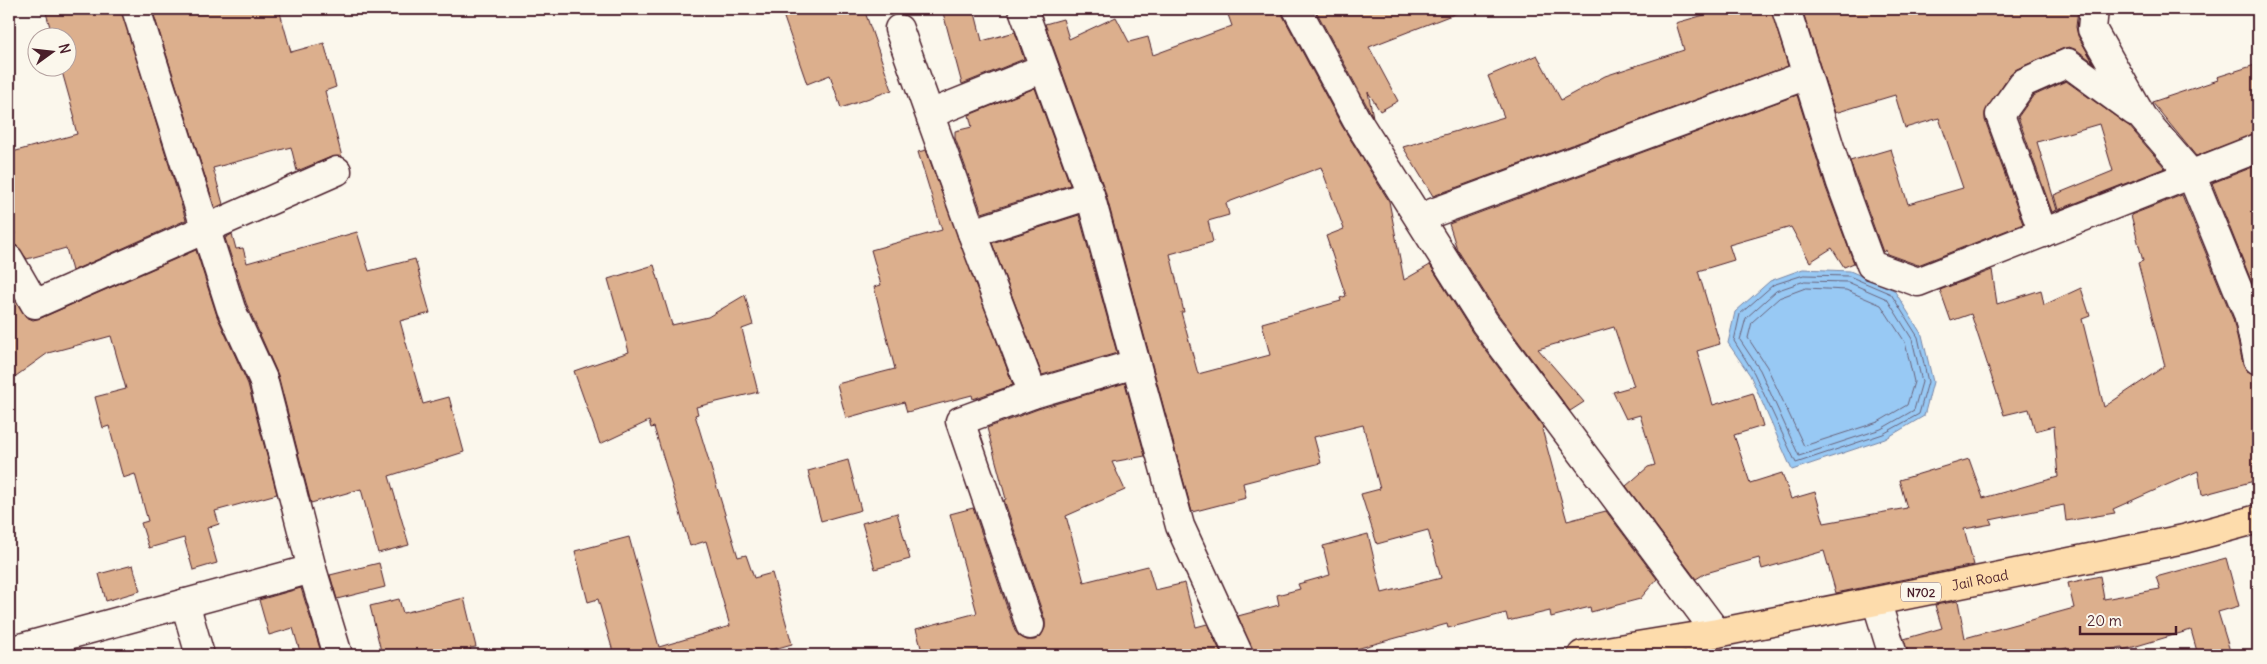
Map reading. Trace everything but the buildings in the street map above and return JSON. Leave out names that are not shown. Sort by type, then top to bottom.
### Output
[{"type":"highway","name":"Jail Road","points":[[1582,655],[1717,633],[2184,539],[2258,519]]},
{"type":"street","points":[[136,9],[207,228],[231,309],[263,379],[312,569],[338,655]]},
{"type":"street","points":[[1023,9],[1090,195],[1134,364],[1180,526],[1239,655]]},
{"type":"street","points":[[1298,9],[1356,119],[1485,323],[1717,633]]},
{"type":"street","points":[[1786,9],[1841,183],[1872,265],[1918,282],[2258,148]]},
{"type":"street","points":[[2094,9],[2092,29],[2142,117],[2191,174],[2248,314],[2258,360]]},
{"type":"street","points":[[899,29],[972,233],[1033,394]]},
{"type":"street","points":[[2044,233],[2000,115],[2023,83],[2068,63],[2142,117]]},
{"type":"street","points":[[930,114],[1044,68]]},
{"type":"street","points":[[1419,218],[1807,75]]},
{"type":"street","points":[[10,263],[35,304],[337,171]]},
{"type":"street","points":[[972,233],[1090,195]]},
{"type":"street","points":[[1030,625],[960,421],[1033,394],[1134,364]]},
{"type":"street","points":[[9,651],[312,569]]},
{"type":"street","points":[[185,603],[200,655]]},
{"type":"street","points":[[1880,613],[1892,655]]},
{"type":"water","points":[[1803,269],[1850,271],[1894,290],[1922,335],[1933,382],[1924,416],[1885,439],[1792,470],[1750,375],[1728,343],[1735,312],[1770,281]]}]
